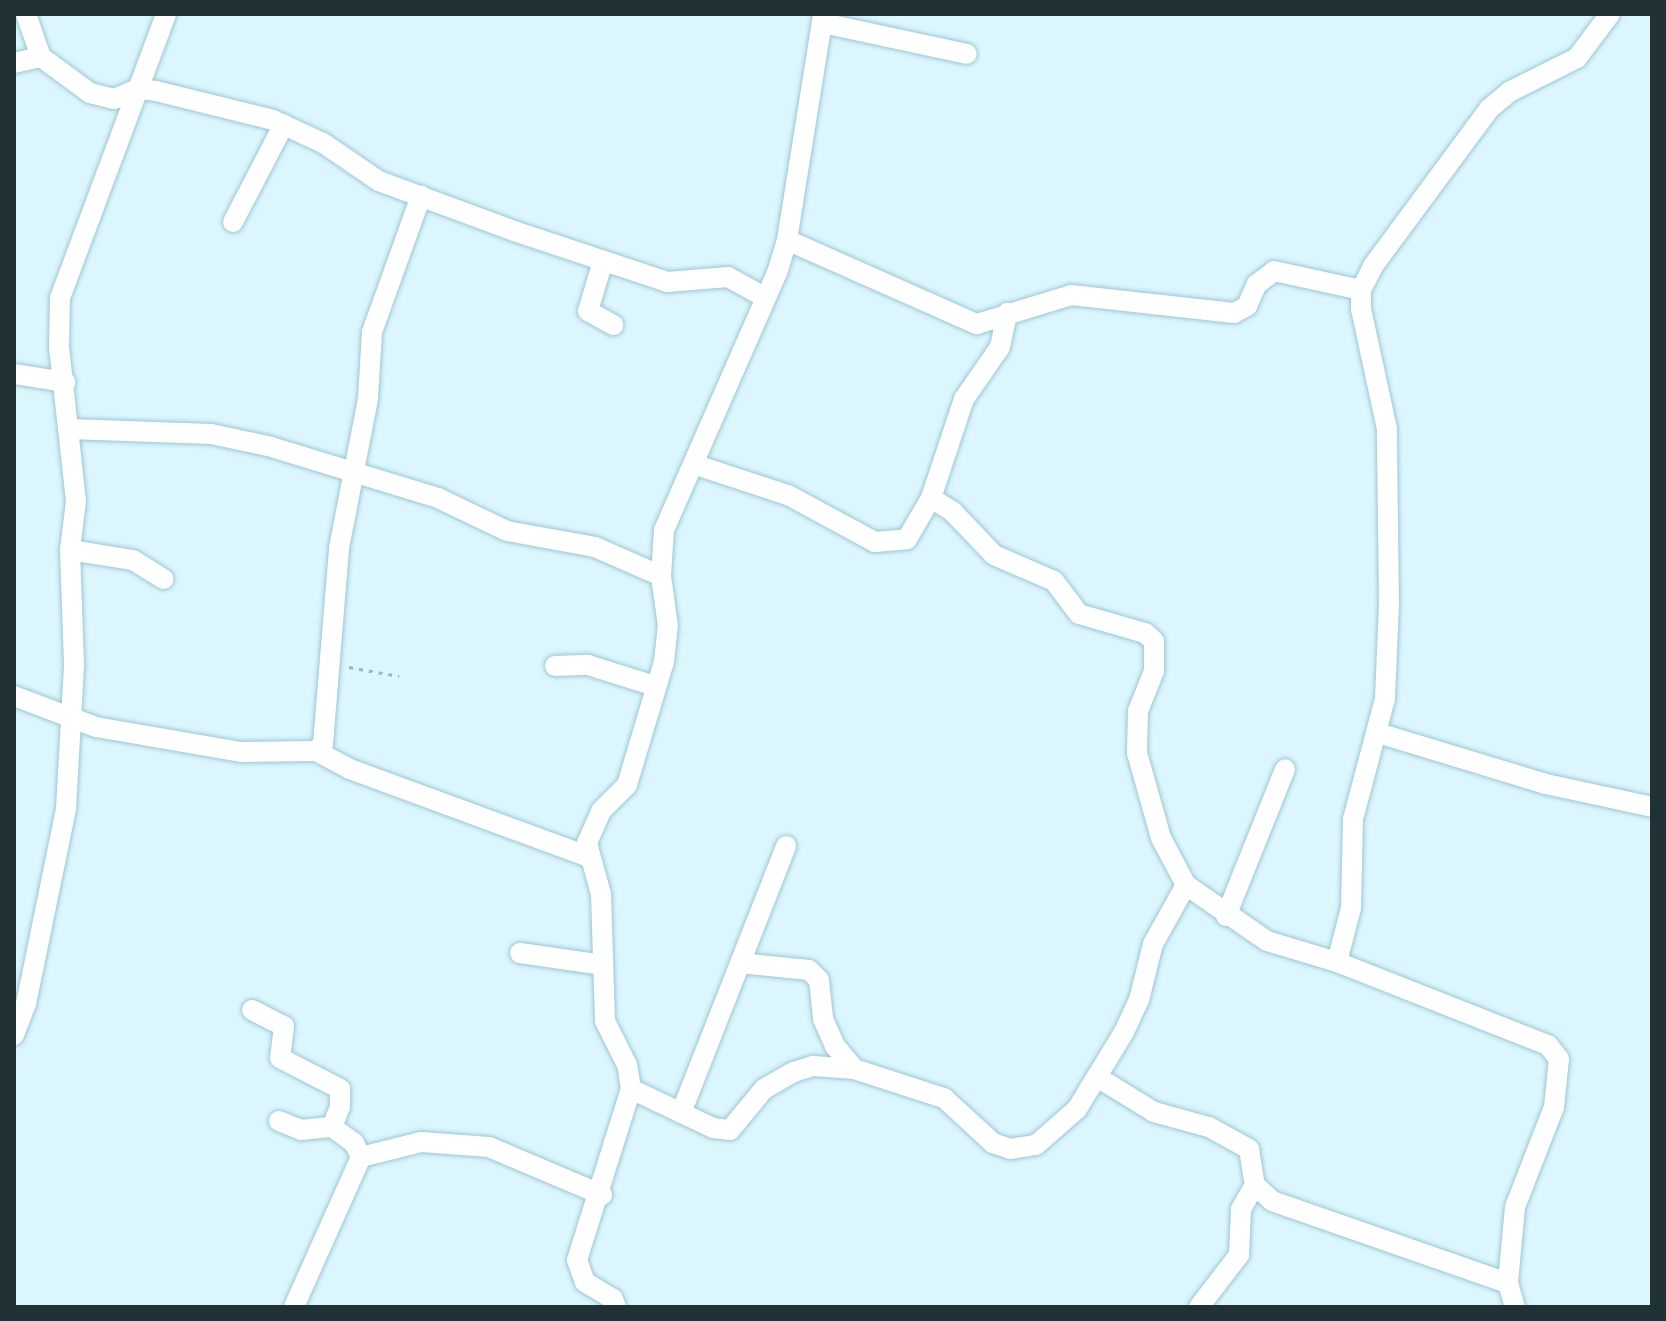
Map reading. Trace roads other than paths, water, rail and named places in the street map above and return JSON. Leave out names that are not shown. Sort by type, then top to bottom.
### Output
[{"type":"street","points":[[26,14],[41,57],[90,93],[118,98],[138,89],[284,124],[379,181],[667,282],[728,277],[766,298]]},
{"type":"street","points":[[14,1035],[26,1004],[62,839],[70,716],[70,550],[76,501],[59,348],[60,298],[166,14]]},
{"type":"street","points":[[1337,962],[1351,908],[1353,819],[1378,733],[1387,671],[1391,486],[1387,429],[1361,309],[1361,290],[1373,266],[1489,109],[1509,92],[1577,58],[1610,14]]},
{"type":"street","points":[[616,1307],[578,1273],[577,1260],[602,1195],[631,1089],[627,1065],[605,1021],[601,894],[589,857],[590,828],[627,785],[668,643],[661,576],[664,530],[696,465],[787,240],[823,19],[967,54]]},
{"type":"street","points":[[14,63],[41,57]]},
{"type":"street","points":[[233,222],[284,124]]},
{"type":"street","points":[[316,751],[327,735],[339,548],[357,472],[372,332],[421,196]]},
{"type":"street","points":[[787,240],[965,322],[977,324],[1052,297],[1097,294],[1234,313],[1247,306],[1257,284],[1274,271],[1361,290]]},
{"type":"street","points":[[603,261],[588,311],[613,325]]},
{"type":"street","points":[[696,465],[788,495],[875,542],[907,539],[931,498],[964,399],[1000,347],[1007,313]]},
{"type":"street","points":[[14,374],[65,382]]},
{"type":"street","points":[[69,429],[211,434],[357,472],[438,498],[493,526],[595,547],[661,576]]},
{"type":"street","points":[[931,498],[953,512],[994,555],[1054,581],[1079,614],[1145,633],[1154,641],[1154,671],[1138,711],[1137,753],[1161,838],[1186,885],[1226,916],[1287,950],[1337,962],[1548,1045],[1559,1059],[1554,1107],[1515,1207],[1508,1283],[1515,1307]]},
{"type":"street","points":[[70,550],[133,560],[163,579]]},
{"type":"street","points":[[555,666],[588,665],[655,686]]},
{"type":"street","points":[[14,696],[96,727],[241,752],[316,751],[350,769],[589,857]]},
{"type":"street","points":[[1378,733],[1546,784],[1652,807]]},
{"type":"street","points":[[1226,916],[1285,769]]},
{"type":"street","points":[[681,1113],[786,846]]},
{"type":"street","points":[[631,1089],[681,1113],[730,1130],[764,1089],[794,1072],[813,1066],[854,1069],[944,1098],[993,1143],[1010,1149],[1036,1145],[1053,1134],[1097,1077],[1133,1016],[1153,944],[1186,885]]},
{"type":"street","points":[[520,953],[603,965]]},
{"type":"street","points":[[740,963],[809,970],[819,980],[823,1019],[835,1046],[854,1069]]},
{"type":"street","points":[[252,1010],[284,1026],[280,1058],[340,1089],[340,1107],[332,1127]]},
{"type":"street","points":[[1097,1077],[1154,1112],[1209,1127],[1249,1149],[1255,1185],[1272,1201],[1305,1216],[1508,1283]]},
{"type":"street","points":[[279,1121],[301,1130],[332,1127],[354,1143],[361,1157]]},
{"type":"street","points":[[361,1157],[421,1142],[489,1147],[602,1195]]},
{"type":"street","points":[[294,1307],[361,1157]]},
{"type":"street","points":[[1199,1307],[1239,1255],[1241,1209],[1255,1185]]}]
